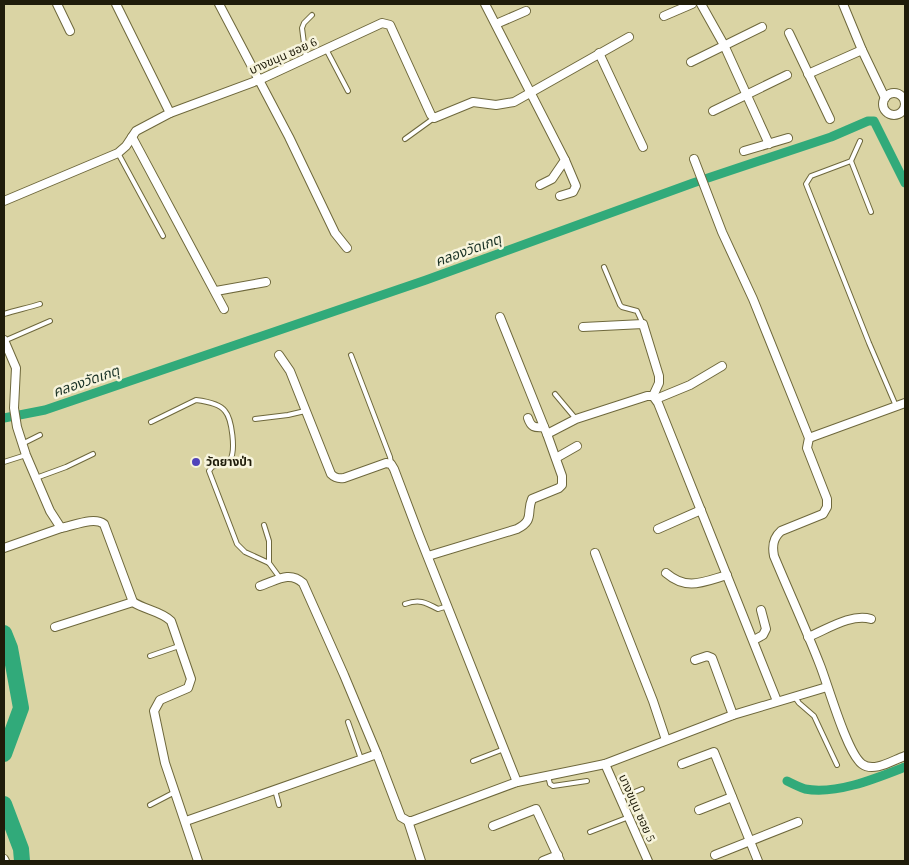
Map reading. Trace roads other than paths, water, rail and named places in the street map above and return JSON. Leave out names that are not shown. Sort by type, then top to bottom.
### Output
[{"type":"street","points":[[57,4],[70,32]]},
{"type":"street","points":[[116,4],[170,113]]},
{"type":"street","points":[[219,4],[260,80],[334,233],[347,248]]},
{"type":"street","points":[[485,4],[565,160],[576,186],[573,192],[560,196]]},
{"type":"street","points":[[664,16],[692,4]]},
{"type":"street","points":[[702,4],[724,45],[769,144]]},
{"type":"street","points":[[843,4],[885,98],[884,108],[892,114],[900,113],[905,104],[901,96],[892,94],[885,98]]},
{"type":"street","points":[[496,24],[526,11]]},
{"type":"street","name":"บางขนุน ซอย 6","points":[[4,201],[118,153],[126,146],[136,131],[170,113],[260,80],[382,23],[390,25],[434,118]]},
{"type":"street","points":[[691,62],[762,27]]},
{"type":"street","points":[[789,33],[830,119]]},
{"type":"street","points":[[434,118],[473,102],[496,105],[514,102],[629,37]]},
{"type":"street","points":[[808,74],[862,50]]},
{"type":"street","points":[[598,53],[643,147]]},
{"type":"street","points":[[713,111],[786,75]]},
{"type":"street","points":[[132,137],[224,309]]},
{"type":"street","points":[[744,151],[788,138]]},
{"type":"street","points":[[694,159],[809,438],[807,448],[827,499],[827,507],[823,514],[781,531],[776,536],[773,550],[774,556],[820,663],[827,687],[852,749],[860,763],[875,767],[885,765],[905,756]]},
{"type":"street","points":[[540,185],[552,179],[565,160]]},
{"type":"street","points":[[216,291],[266,282]]},
{"type":"street","points":[[428,556],[525,525],[530,514],[532,499],[562,485],[562,476],[556,458],[500,317]]},
{"type":"street","points":[[583,327],[644,324],[659,376],[659,383],[654,398],[754,640],[777,701]]},
{"type":"street","points":[[4,340],[16,368],[14,408],[22,444],[50,511],[61,528]]},
{"type":"street","points":[[279,355],[290,371],[331,474],[334,477],[344,478],[386,463],[391,464],[394,469],[517,782]]},
{"type":"street","points":[[528,418],[533,427],[545,431],[639,398],[654,398],[690,385],[722,366]]},
{"type":"street","points":[[809,438],[905,403]]},
{"type":"street","points":[[556,458],[577,446]]},
{"type":"street","points":[[658,529],[701,510]]},
{"type":"street","points":[[4,548],[61,528],[101,521],[104,524],[133,602]]},
{"type":"street","points":[[594,553],[653,700],[666,740]]},
{"type":"street","points":[[666,573],[680,583],[692,585],[727,575]]},
{"type":"street","points":[[260,586],[289,576],[294,576],[303,583],[344,675],[401,817],[408,821],[421,861]]},
{"type":"street","points":[[55,627],[133,602],[167,617],[171,621],[191,679],[184,691],[160,700],[154,711],[165,763],[198,861]]},
{"type":"street","points":[[754,640],[763,635],[766,629],[761,610]]},
{"type":"street","points":[[808,637],[852,619],[865,618],[871,620]]},
{"type":"street","points":[[695,660],[708,656],[712,658],[733,714]]},
{"type":"street","points":[[408,821],[517,782],[605,764],[733,714],[827,687]]},
{"type":"street","points":[[682,764],[714,752],[758,861]]},
{"type":"street","points":[[186,822],[376,754]]},
{"type":"street","name":"บางขนุน ซอย 5","points":[[605,764],[648,861]]},
{"type":"street","points":[[699,810],[732,797]]},
{"type":"street","points":[[493,826],[536,809],[559,858],[543,861]]},
{"type":"street","points":[[715,855],[798,822]]},
{"type":"lane","points":[[306,59],[302,28],[312,15]]},
{"type":"lane","points":[[326,49],[348,91]]},
{"type":"lane","points":[[405,139],[434,118]]},
{"type":"lane","points":[[860,141],[850,161],[811,176],[806,184],[896,406]]},
{"type":"lane","points":[[118,153],[163,236]]},
{"type":"lane","points":[[850,161],[871,212]]},
{"type":"lane","points":[[604,267],[622,307],[637,311],[644,324]]},
{"type":"lane","points":[[4,314],[25,310],[40,304]]},
{"type":"lane","points":[[4,340],[50,321]]},
{"type":"lane","points":[[351,355],[391,464]]},
{"type":"lane","points":[[555,394],[576,419]]},
{"type":"lane","points":[[151,422],[196,400],[224,410],[228,415],[233,442],[233,455],[230,460],[212,467],[209,471],[238,544],[245,552],[269,563],[280,579]]},
{"type":"lane","points":[[255,419],[288,415],[307,410]]},
{"type":"lane","points":[[22,444],[40,435]]},
{"type":"lane","points":[[36,478],[66,467],[93,454]]},
{"type":"lane","points":[[4,462],[26,455]]},
{"type":"lane","points":[[264,525],[269,541],[269,563]]},
{"type":"lane","points":[[405,604],[419,601],[427,602],[438,609],[448,606]]},
{"type":"lane","points":[[150,656],[179,646]]},
{"type":"lane","points":[[794,696],[798,703],[814,716],[837,765]]},
{"type":"lane","points":[[348,722],[361,759]]},
{"type":"lane","points":[[473,761],[504,748]]},
{"type":"lane","points":[[548,776],[550,784],[553,786],[587,781]]},
{"type":"lane","points":[[620,798],[642,789]]},
{"type":"lane","points":[[275,790],[279,805]]},
{"type":"lane","points":[[150,805],[175,792]]},
{"type":"lane","points":[[590,832],[629,817]]},
{"type":"waterway","name":"คลองวัดเกตุ","points":[[4,418],[45,410],[426,280],[693,183],[831,137],[868,121],[874,121],[905,183]]},
{"type":"waterway","points":[[4,633],[10,648],[21,708],[4,754]]},
{"type":"waterway","points":[[787,781],[805,789],[830,790],[843,788],[905,767]]},
{"type":"waterway","points":[[4,804],[21,849],[22,861]]},
{"type":"place","name":"วัดยางป่า","points":[[196,462]]}]
